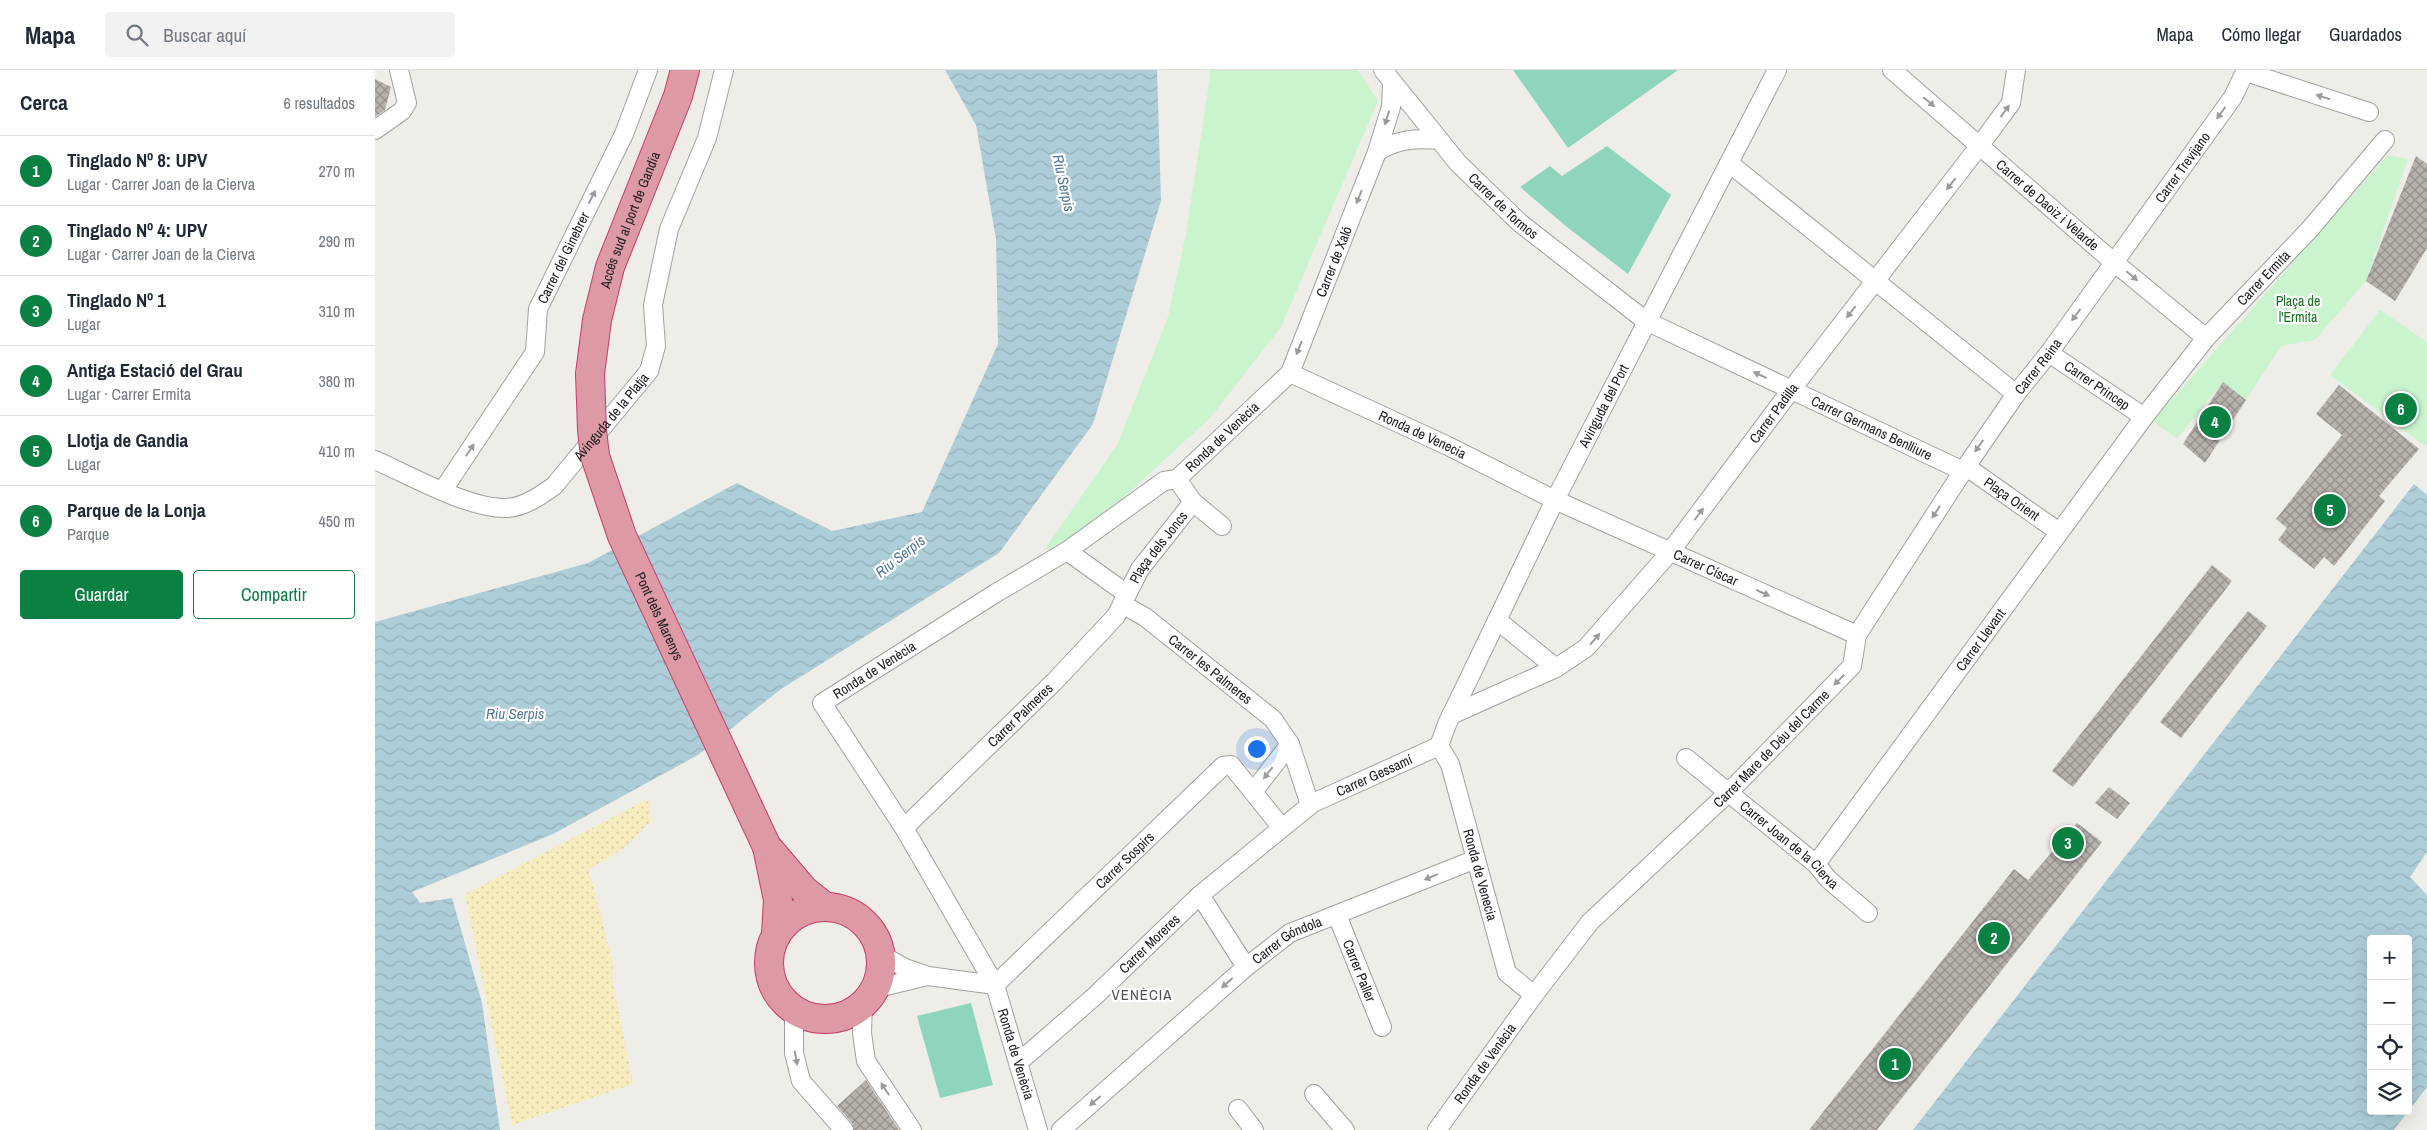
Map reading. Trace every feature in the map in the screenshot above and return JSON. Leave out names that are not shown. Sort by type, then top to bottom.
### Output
[{"type":"highway","name":"Accés sud al port de Gandia","points":[[590,374],[597,320],[610,267],[678,96],[685,70]]},
{"type":"highway","name":"Pont dels Marenys","points":[[590,374],[595,456],[622,536],[767,847]]},
{"type":"highway","points":[[767,847],[804,890],[824,906]]},
{"type":"highway","points":[[767,847],[778,900],[776,934],[769,953],[769,973],[779,996],[794,1010],[811,1017],[830,1018],[848,1014],[869,996],[880,972],[880,954],[873,933],[857,916],[847,911],[824,906],[805,910],[789,920],[776,934]]},
{"type":"street","points":[[375,130],[402,111],[407,103],[399,70]]},
{"type":"street","name":"Carrer del Ginebrer","points":[[443,490],[535,352],[538,309],[624,134],[648,70]]},
{"type":"street","name":"Avinguda de la Platja","points":[[375,460],[478,504],[507,508],[535,500],[554,486],[649,371],[656,346],[653,305],[669,229],[707,138],[724,70]]},
{"type":"street","name":"Avinguda del Port","points":[[1439,746],[1451,715],[1555,500],[1777,70]]},
{"type":"street","name":"Carrer de Daoiz i Velarde","points":[[1892,70],[2206,338]]},
{"type":"street","name":"Carrer Padilla","points":[[1451,715],[1557,668],[1586,648],[1671,552],[1791,390],[2011,103],[2016,70]]},
{"type":"street","points":[[2246,71],[2369,112]]},
{"type":"street","name":"Carrer Trevijano","points":[[2115,262],[2233,97],[2246,71]]},
{"type":"street","name":"Carrer de Tormos","points":[[1387,76],[1458,163],[1520,222],[1646,321]]},
{"type":"street","name":"Carrer de Xaló","points":[[1290,373],[1377,152],[1391,107],[1387,76]]},
{"type":"street","points":[[1377,152],[1388,145],[1404,140],[1439,140]]},
{"type":"street","name":"Carrer Ermita","points":[[2144,417],[2206,338],[2310,229],[2385,140]]},
{"type":"street","points":[[1729,162],[1875,282],[2016,394]]},
{"type":"street","name":"Carrer Reina","points":[[1963,471],[2016,394],[2115,262]]},
{"type":"street","name":"Carrer Germans Benlliure","points":[[1646,321],[1963,471]]},
{"type":"street","name":"Carrer Princep","points":[[2049,352],[2144,417]]},
{"type":"street","name":"Ronda de Venècia","points":[[1038,1130],[995,985],[904,828],[822,703],[996,592],[1067,551],[1164,481],[1177,479],[1290,373]]},
{"type":"street","name":"Ronda de Venecia","points":[[1290,373],[1448,446],[1555,500]]},
{"type":"street","name":"Carrer Llevant","points":[[1816,864],[2144,417]]},
{"type":"street","name":"Plaça Orient","points":[[1963,471],[1971,470],[2059,532]]},
{"type":"street","name":"Carrer Mare de Déu del Carme","points":[[1534,995],[1590,922],[1728,793],[1852,666],[1857,635],[1963,471]]},
{"type":"street","name":"Plaça dels Joncs","points":[[1177,479],[1193,502],[1222,526]]},
{"type":"street","name":"Carrer Císcar","points":[[1555,500],[1857,635]]},
{"type":"street","name":"Plaça dels Joncs","points":[[1124,599],[1140,569],[1193,502]]},
{"type":"street","name":"Carrer les Palmeres","points":[[1067,551],[1145,617],[1273,719],[1290,744],[1310,805]]},
{"type":"street","name":"Carrer Palmeres","points":[[904,828],[1055,681],[1117,616],[1124,599]]},
{"type":"street","points":[[1497,620],[1557,668]]},
{"type":"street","points":[[1282,828],[1253,792],[1290,744]]},
{"type":"street","name":"Ronda de Venecia","points":[[1439,746],[1450,764],[1507,973],[1534,995]]},
{"type":"street","name":"Carrer Gessamí","points":[[1282,828],[1310,805],[1439,746]]},
{"type":"street","name":"Carrer Joan de la Cierva","points":[[1685,758],[1816,864],[1828,878],[1868,913]]},
{"type":"street","name":"Carrer Sospirs","points":[[995,985],[1223,766],[1231,765],[1253,792]]},
{"type":"street","name":"Carrer Moreres","points":[[1019,1062],[1095,996],[1200,895],[1282,828]]},
{"type":"street","name":"Carrer Góndola","points":[[1061,1130],[1245,967],[1290,933],[1476,859]]},
{"type":"street","points":[[1200,895],[1245,967]]},
{"type":"street","name":"Carrer Paller","points":[[1337,915],[1382,1027]]},
{"type":"street","points":[[880,954],[905,968],[928,976],[995,985]]},
{"type":"street","points":[[912,1130],[866,1061],[862,1033],[869,996],[902,980],[928,976]]},
{"type":"street","name":"Ronda de Venècia","points":[[1437,1130],[1534,995]]},
{"type":"street","points":[[794,1010],[794,1053],[801,1081],[844,1130]]},
{"type":"street","points":[[1314,1094],[1345,1130]]},
{"type":"street","points":[[1238,1109],[1254,1130]]},
{"type":"sand","points":[[648,799],[651,821],[623,849],[589,869],[613,964],[612,977],[633,1084],[512,1125],[465,894]]},
{"type":"green space","points":[[1209,70],[1358,70],[1378,101],[1281,327],[1211,417],[1109,511],[1049,553],[1046,547],[1117,445],[1168,317],[1186,234],[1210,77]]},
{"type":"green space","points":[[1513,70],[1678,70],[1568,148]]},
{"type":"green space","points":[[1607,146],[1671,195],[1628,274],[1567,227],[1520,187],[1550,166],[1562,176]]},
{"type":"green space","name":"Plaça de l'Ermita","points":[[2388,155],[2408,159],[2366,281],[2315,340],[2281,346],[2246,400],[2223,382],[2177,439],[2153,421]]},
{"type":"green space","points":[[2380,310],[2427,342],[2427,443],[2425,446],[2330,375]]},
{"type":"green space","points":[[971,1003],[993,1085],[940,1098],[917,1016]]},
{"type":"water","name":"Riu Serpis","points":[[945,70],[1157,70],[1161,201],[1093,424],[999,553],[781,689],[698,755],[553,834],[412,892],[420,903],[452,898],[482,1003],[500,1130],[375,1130],[375,622],[588,563],[737,483],[832,531],[922,512],[998,344],[996,239],[976,125]]},
{"type":"water","points":[[2414,484],[2427,495],[2427,852],[2410,877],[2427,895],[2427,1087],[2412,1107],[2412,935],[2367,935],[2367,1115],[2406,1115],[2394,1130],[1913,1130]]},
{"type":"building","points":[[375,79],[391,87],[385,110],[375,117]]},
{"type":"building","points":[[2416,156],[2427,164],[2427,248],[2395,301],[2366,281]]},
{"type":"building","points":[[2223,382],[2246,400],[2205,463],[2183,444]]},
{"type":"building","points":[[2339,385],[2419,449],[2379,496],[2385,501],[2334,566],[2324,557],[2314,569],[2278,540],[2287,528],[2276,519],[2342,435],[2316,414]]},
{"type":"building","points":[[2212,565],[2232,581],[2073,787],[2052,771]]},
{"type":"building","points":[[2248,611],[2267,626],[2181,738],[2160,722]]},
{"type":"building","points":[[2109,787],[2130,803],[2117,819],[2095,803]]},
{"type":"building","points":[[2077,823],[2102,842],[1877,1130],[1809,1130],[2014,869],[2028,880]]},
{"type":"building","points":[[866,1080],[899,1130],[854,1130],[852,1123],[837,1106]]},
{"type":"place","name":"Parque de la Lonja","points":[[2401,409]]},
{"type":"place","name":"Antiga Estació del Grau","points":[[2215,422]]},
{"type":"place","name":"Llotja de Gandia","points":[[2330,510]]},
{"type":"place","name":"Tinglado Nº 1","points":[[2068,843]]},
{"type":"place","name":"Tinglado Nº 4: UPV","points":[[1994,938]]},
{"type":"place","name":"Tinglado Nº 8: UPV","points":[[1895,1064]]},
{"type":"district","name":"VENÈCIA","points":[[1142,994]]}]
